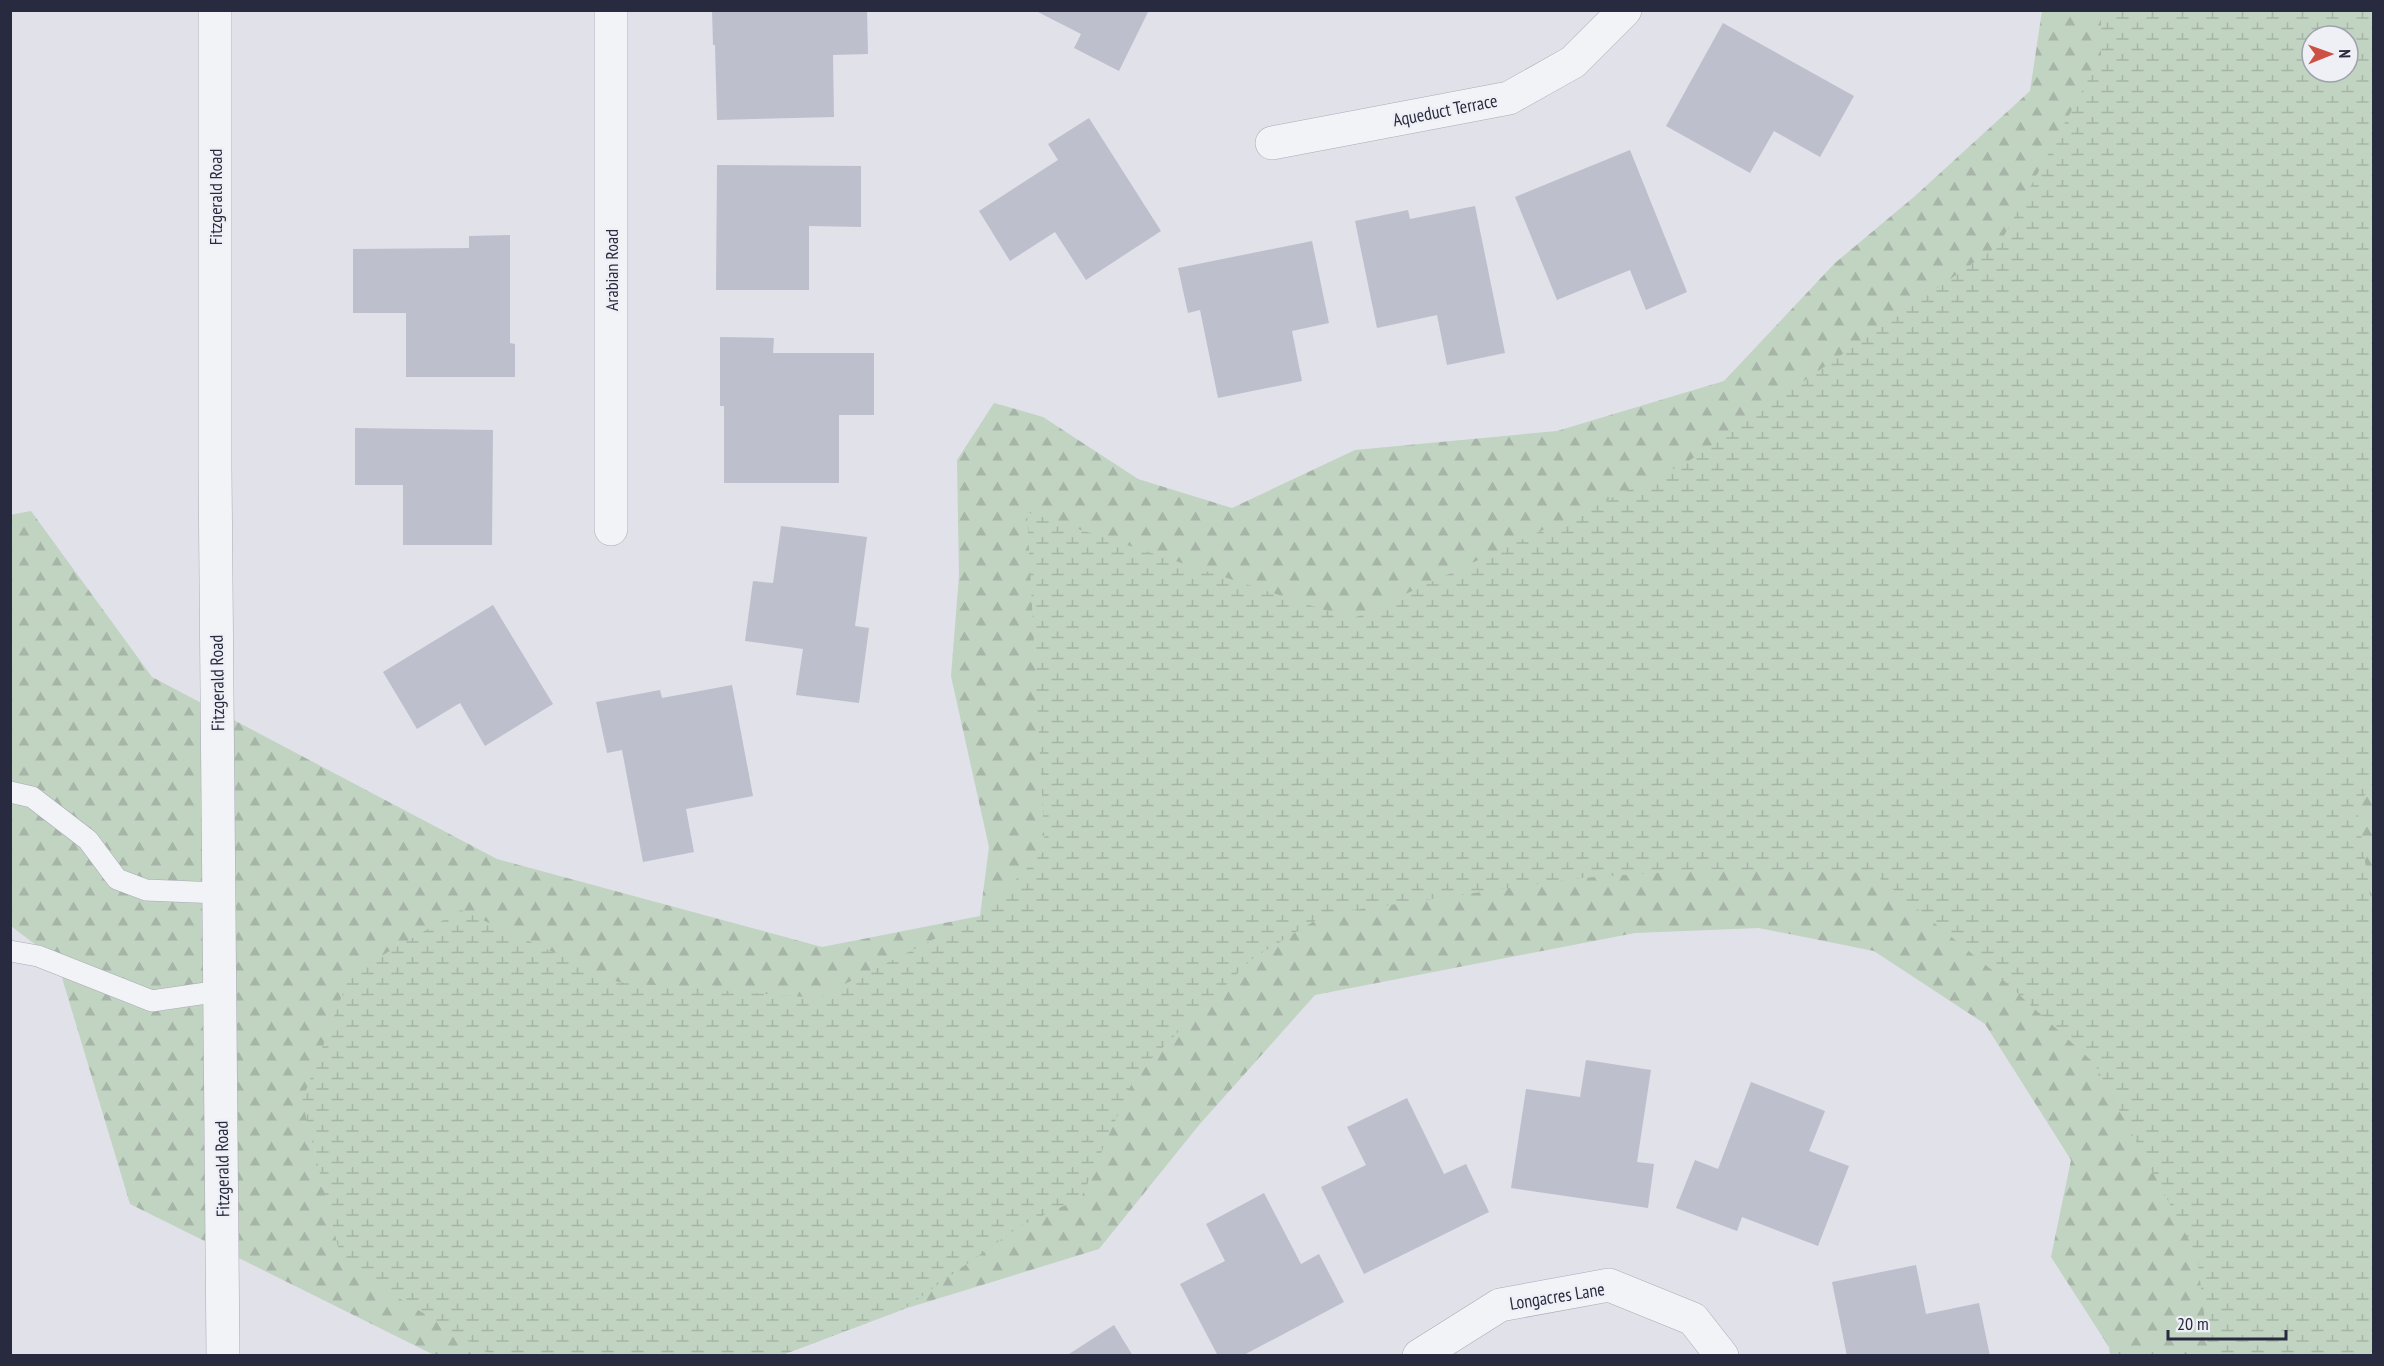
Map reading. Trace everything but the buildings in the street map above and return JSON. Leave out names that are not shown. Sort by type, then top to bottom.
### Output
[{"type":"street","name":"Fitzgerald Road","points":[[215,10],[215,469],[223,1356]]},
{"type":"street","name":"Arabian Road","points":[[611,10],[611,529]]},
{"type":"street","name":"Aqueduct Terrace","points":[[1272,143],[1509,98],[1573,62],[1625,10]]},
{"type":"street","name":"Longacres Lane","points":[[1419,1356],[1500,1305],[1609,1285],[1693,1320],[1722,1356]]},
{"type":"lane","points":[[10,792],[32,797],[88,840],[117,879],[146,890],[219,893]]},
{"type":"lane","points":[[10,951],[38,956],[152,1000],[220,991]]},
{"type":"green space","points":[[2042,11],[2228,11],[2373,468],[2373,1355],[2110,1355],[2109,1347],[2051,1257],[2071,1160],[1985,1024],[1874,951],[1759,928],[1635,933],[1315,995],[1199,1125],[1099,1249],[904,1309],[782,1355],[434,1355],[130,1204],[57,961],[11,926],[10,515],[31,511],[152,677],[497,859],[822,947],[980,916],[989,847],[951,676],[959,576],[957,460],[994,403],[1043,417],[1138,479],[1232,508],[1355,450],[1557,431],[1724,381],[1835,263],[1915,196],[2030,91]]},
{"type":"green space","points":[[2101,11],[2373,11],[2374,789],[2356,801],[2371,901],[2374,903],[2373,1355],[2209,1355],[2197,1255],[2094,1063],[1993,971],[1873,873],[1711,869],[1581,878],[1326,914],[1252,959],[1136,1074],[1081,1198],[1020,1226],[904,1309],[782,1355],[491,1355],[342,1263],[302,1101],[350,974],[461,910],[618,982],[817,998],[980,916],[1045,850],[1027,512],[1352,619],[1686,463],[1999,245],[2101,56]]}]
